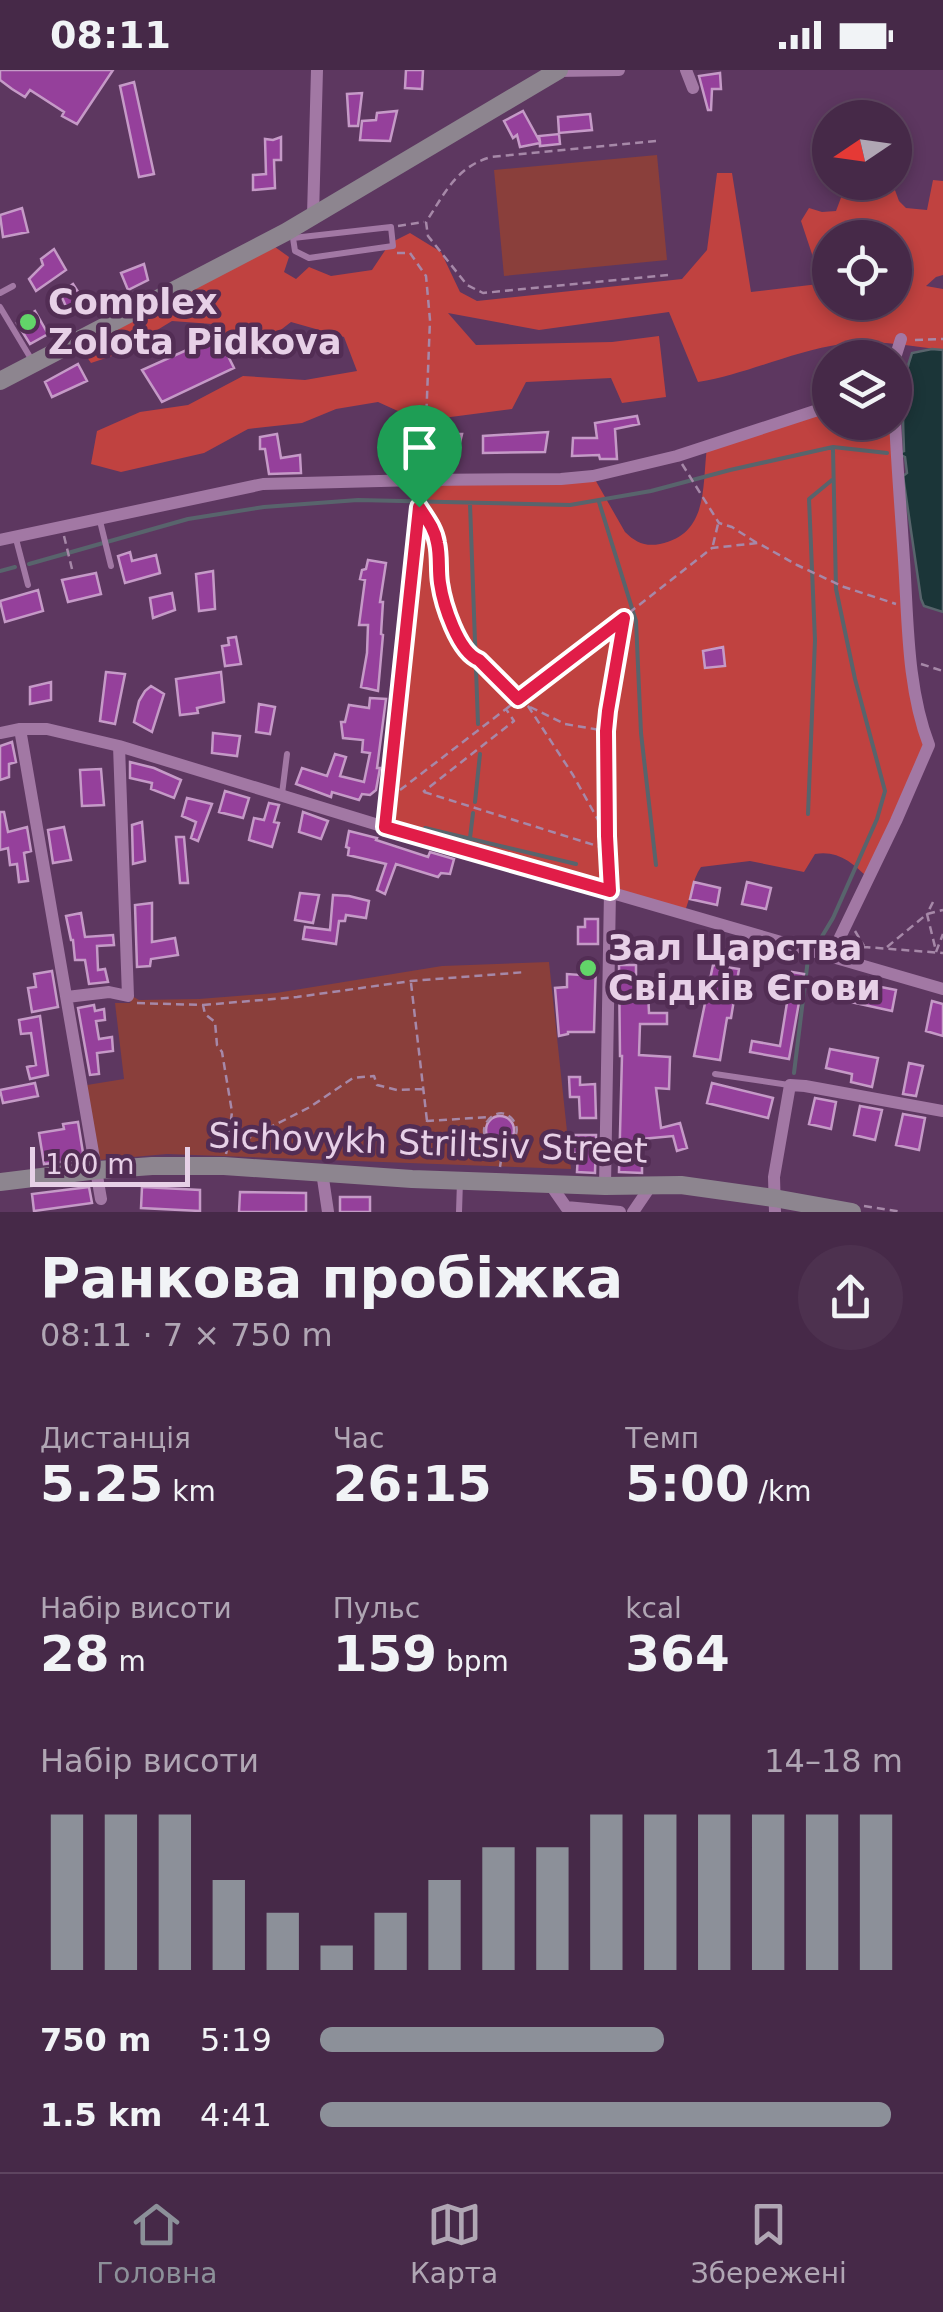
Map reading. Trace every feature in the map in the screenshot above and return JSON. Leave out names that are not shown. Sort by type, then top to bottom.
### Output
[{"type":"street","points":[[313,215],[317,70]]},
{"type":"street","points":[[0,381],[290,235],[313,215],[558,71],[619,70]]},
{"type":"street","points":[[686,70],[693,88]]},
{"type":"street","points":[[0,540],[263,484],[592,476],[688,452],[812,412]]},
{"type":"street","points":[[831,956],[930,745],[920,720],[906,608],[896,440]]},
{"type":"street","points":[[385,827],[419,480]]},
{"type":"street","points":[[20,729],[101,1199]]},
{"type":"street","points":[[0,734],[47,729],[119,746],[943,988]]},
{"type":"street","points":[[68,997],[109,992],[130,998],[119,746]]},
{"type":"street","points":[[605,1186],[610,891]]},
{"type":"street","points":[[775,1205],[774,1177],[790,1085],[943,1112]]},
{"type":"street","name":"Sichovykh Striltsiv Street","points":[[0,1182],[152,1166],[224,1166],[550,1184],[682,1185],[775,1205],[852,1212]]},
{"type":"street","points":[[322,1172],[328,1212]]},
{"type":"street","points":[[550,1184],[566,1207],[620,1212]]},
{"type":"street","points":[[633,1212],[652,1184]]},
{"type":"lane","points":[[390,226],[393,246],[309,258],[296,250],[290,235],[390,226]]},
{"type":"lane","points":[[0,293],[14,286]]},
{"type":"lane","points":[[0,307],[33,364]]},
{"type":"lane","points":[[419,480],[426,428]]},
{"type":"lane","points":[[100,520],[111,566]]},
{"type":"lane","points":[[15,538],[28,585]]},
{"type":"lane","points":[[282,794],[286,754]]},
{"type":"lane","points":[[715,1074],[790,1085]]},
{"type":"lane","points":[[459,1212],[460,1180]]},
{"type":"path","points":[[656,141],[491,157],[474,162],[460,174],[426,222],[428,236],[467,284],[483,293],[668,275]]},
{"type":"path","points":[[390,226],[426,222]]},
{"type":"path","points":[[394,253],[410,253],[426,276],[430,320],[426,428]]},
{"type":"path","points":[[901,339],[943,339]]},
{"type":"path","points":[[689,476],[719,523],[831,581],[906,608]]},
{"type":"path","points":[[419,501],[437,540],[440,586],[450,621],[472,658],[479,660],[528,706],[565,724],[606,731]]},
{"type":"path","points":[[712,548],[719,523]]},
{"type":"path","points":[[388,799],[712,548],[758,544]]},
{"type":"path","points":[[67,547],[72,568]]},
{"type":"path","points":[[610,891],[606,731],[624,618]]},
{"type":"path","points":[[912,662],[943,671]]},
{"type":"path","points":[[528,706],[574,775],[607,836]]},
{"type":"path","points":[[506,709],[514,721],[423,792],[607,849]]},
{"type":"path","points":[[933,902],[927,914],[936,953]]},
{"type":"path","points":[[884,948],[927,914],[943,910]]},
{"type":"path","points":[[849,919],[864,947]]},
{"type":"path","points":[[936,953],[943,934]]},
{"type":"path","points":[[831,956],[864,947],[943,954]]},
{"type":"path","points":[[130,998],[140,1004],[203,1005],[526,972]]},
{"type":"path","points":[[411,981],[428,1148]]},
{"type":"path","points":[[203,1005],[205,1014],[215,1022],[216,1044],[227,1075],[232,1112],[225,1161]]},
{"type":"path","points":[[228,1145],[310,1107],[352,1078],[374,1076],[378,1085],[397,1090],[423,1089]]},
{"type":"path","points":[[500,1166],[502,1147],[517,1132],[506,1114],[496,1114],[484,1126],[485,1136],[502,1147]]},
{"type":"path","points":[[426,1121],[491,1117]]},
{"type":"shaded area","points":[[657,155],[667,260],[504,276],[494,170]]},
{"type":"shaded area","points":[[717,173],[732,173],[751,292],[812,285],[812,320],[912,320],[912,220],[812,220],[812,254],[801,221],[809,208],[836,211],[840,200],[899,200],[906,208],[927,210],[933,180],[943,181],[943,275],[926,286],[943,289],[943,350],[912,347],[912,340],[812,340],[812,350],[698,382],[669,312],[539,330],[448,313],[476,345],[612,342],[659,336],[666,397],[622,403],[611,378],[526,382],[512,409],[420,421],[378,402],[336,409],[302,423],[248,429],[204,453],[121,472],[91,464],[97,431],[140,412],[188,405],[243,376],[305,380],[357,371],[344,337],[291,322],[248,355],[212,324],[172,321],[118,354],[91,363],[78,344],[275,247],[289,257],[284,272],[296,279],[309,267],[331,276],[372,270],[390,243],[410,233],[441,252],[460,292],[477,301],[682,279],[707,250]]},
{"type":"shaded area","points":[[943,350],[943,612],[924,606],[921,599],[903,476],[907,473],[905,457],[901,455],[904,440],[912,440],[912,353]]},
{"type":"shaded area","points":[[812,412],[812,440],[896,440],[908,619],[929,745],[869,879],[845,859],[823,853],[815,854],[804,872],[750,861],[701,867],[684,913],[385,827],[419,480],[593,476],[625,532],[641,543],[660,544],[676,539],[695,519],[703,492],[707,447]]},
{"type":"shaded area","points":[[549,962],[571,1169],[167,1154],[99,1160],[87,1085],[124,1079],[115,1003],[130,1003],[132,996],[139,1000],[199,999],[276,993],[442,966]]},
{"type":"building","points":[[0,70],[113,70],[77,124],[30,90],[25,97],[12,89],[0,80]]},
{"type":"building","points":[[406,70],[423,70],[422,89],[405,88]]},
{"type":"building","points":[[720,73],[721,89],[712,89],[708,110],[699,76]]},
{"type":"building","points":[[134,82],[154,174],[139,177],[120,86]]},
{"type":"building","points":[[362,93],[358,126],[349,126],[347,94]]},
{"type":"building","points":[[397,111],[390,141],[360,140],[362,121],[376,120],[377,113]]},
{"type":"building","points":[[523,111],[540,142],[539,136],[559,134],[560,144],[520,147],[517,135],[513,138],[504,121]]},
{"type":"building","points":[[590,114],[592,130],[559,133],[558,117]]},
{"type":"building","points":[[281,137],[281,160],[274,160],[275,188],[253,190],[253,175],[266,174],[265,139]]},
{"type":"building","points":[[22,208],[28,232],[3,237],[0,215]]},
{"type":"building","points":[[54,249],[66,270],[36,291],[29,279],[43,265],[41,259]]},
{"type":"building","points":[[144,264],[148,280],[128,290],[121,273]]},
{"type":"building","points":[[73,284],[84,301],[68,311],[60,293]]},
{"type":"building","points":[[35,311],[48,334],[30,344],[17,323]]},
{"type":"building","points":[[218,336],[234,368],[162,402],[142,370]]},
{"type":"building","points":[[78,364],[87,381],[52,397],[45,382]]},
{"type":"building","points":[[637,416],[639,424],[615,429],[617,459],[572,456],[573,438],[597,438],[595,423]]},
{"type":"building","points":[[389,424],[411,429],[406,448],[382,445]]},
{"type":"building","points":[[548,432],[545,452],[483,453],[483,436]]},
{"type":"building","points":[[277,434],[281,458],[300,455],[301,473],[269,474],[260,437]]},
{"type":"building","points":[[437,434],[462,434],[457,455],[434,455]]},
{"type":"building","points":[[130,552],[132,561],[156,555],[160,573],[125,583],[118,556]]},
{"type":"building","points":[[368,560],[386,563],[380,602],[383,635],[378,691],[361,687],[368,625],[359,625],[365,580],[360,579]]},
{"type":"building","points":[[213,571],[215,609],[199,611],[196,574]]},
{"type":"building","points":[[96,573],[101,594],[68,602],[62,580]]},
{"type":"building","points":[[38,590],[43,611],[5,622],[0,601]]},
{"type":"building","points":[[172,593],[175,610],[153,618],[150,598]]},
{"type":"building","points":[[236,637],[241,664],[225,666],[222,646],[229,645],[228,638]]},
{"type":"building","points":[[723,647],[725,666],[705,668],[703,651]]},
{"type":"building","points":[[106,672],[125,674],[115,724],[100,721]]},
{"type":"building","points":[[221,672],[224,702],[197,708],[198,713],[180,715],[176,679]]},
{"type":"building","points":[[51,682],[51,700],[30,704],[30,687]]},
{"type":"building","points":[[151,686],[164,694],[152,732],[134,722],[139,701]]},
{"type":"building","points":[[370,698],[386,699],[376,790],[370,795],[362,794],[359,800],[332,792],[331,797],[296,784],[302,768],[327,776],[335,754],[346,757],[340,776],[364,782],[370,753],[362,752],[363,740],[343,738],[341,722],[345,722],[349,705],[369,708]]},
{"type":"building","points":[[259,704],[275,707],[270,734],[256,732]]},
{"type":"building","points":[[213,733],[240,736],[237,756],[212,753]]},
{"type":"building","points":[[12,742],[16,762],[9,764],[9,777],[0,780],[0,746]]},
{"type":"building","points":[[130,762],[181,780],[174,798],[151,789],[152,783],[130,778]]},
{"type":"building","points":[[101,769],[104,805],[82,806],[80,770]]},
{"type":"building","points":[[225,791],[249,798],[243,818],[219,812]]},
{"type":"building","points":[[187,798],[212,804],[198,841],[191,838],[196,822],[182,816]]},
{"type":"building","points":[[269,803],[279,805],[272,847],[249,840],[254,818],[264,820]]},
{"type":"building","points":[[0,812],[4,812],[8,832],[27,827],[31,851],[24,853],[28,881],[19,882],[17,864],[10,865],[8,848],[0,850]]},
{"type":"building","points":[[303,812],[328,821],[321,839],[299,832]]},
{"type":"building","points":[[142,822],[145,861],[133,864],[132,825]]},
{"type":"building","points":[[64,827],[71,860],[53,863],[48,830]]},
{"type":"building","points":[[349,831],[428,857],[430,852],[454,859],[450,874],[441,873],[438,877],[396,864],[385,894],[377,890],[386,864],[348,855]]},
{"type":"building","points":[[176,837],[184,837],[188,883],[180,883]]},
{"type":"building","points":[[694,882],[720,888],[717,905],[690,899]]},
{"type":"building","points":[[747,882],[771,888],[766,909],[742,904]]},
{"type":"building","points":[[300,893],[319,895],[313,923],[295,920]]},
{"type":"building","points":[[333,895],[369,901],[366,918],[346,915],[345,921],[339,921],[336,944],[303,939],[305,927],[330,930]]},
{"type":"building","points":[[152,903],[152,942],[175,938],[178,955],[151,959],[150,966],[137,967],[135,905]]},
{"type":"building","points":[[81,913],[85,937],[113,935],[114,945],[97,946],[98,970],[105,969],[108,982],[89,984],[85,960],[75,960],[66,916]]},
{"type":"building","points":[[585,919],[598,919],[598,944],[578,944],[578,927],[585,927]]},
{"type":"building","points":[[580,962],[596,962],[594,1032],[559,1036],[555,988],[567,987],[567,974],[580,975]]},
{"type":"building","points":[[619,965],[636,965],[636,991],[648,991],[649,1013],[667,1013],[667,1024],[640,1024],[639,1055],[670,1057],[669,1089],[656,1088],[661,1128],[680,1123],[687,1148],[677,1151],[673,1136],[642,1139],[642,1173],[619,1172]]},
{"type":"building","points":[[713,965],[739,969],[720,1060],[694,1056]]},
{"type":"building","points":[[52,971],[58,1007],[32,1012],[28,988],[36,987],[34,974]]},
{"type":"building","points":[[792,972],[804,974],[789,1059],[750,1052],[752,1041],[780,1046]]},
{"type":"building","points":[[841,979],[896,990],[892,1011],[837,999]]},
{"type":"building","points":[[932,1001],[943,1004],[943,1036],[926,1031]]},
{"type":"building","points":[[94,1005],[95,1011],[104,1009],[105,1020],[96,1021],[99,1039],[112,1037],[113,1051],[97,1053],[99,1074],[90,1075],[78,1008]]},
{"type":"building","points":[[40,1016],[48,1075],[30,1079],[27,1067],[36,1065],[31,1033],[21,1034],[19,1020]]},
{"type":"building","points":[[830,1049],[878,1058],[872,1087],[851,1082],[852,1074],[826,1068]]},
{"type":"building","points":[[909,1063],[923,1066],[916,1096],[903,1094]]},
{"type":"building","points":[[569,1077],[580,1077],[580,1085],[595,1084],[596,1118],[580,1118],[579,1097],[570,1097]]},
{"type":"building","points":[[35,1083],[38,1096],[3,1103],[0,1090]]},
{"type":"building","points":[[712,1083],[773,1098],[768,1118],[707,1103]]},
{"type":"building","points":[[815,1098],[836,1102],[831,1129],[809,1124]]},
{"type":"building","points":[[860,1106],[882,1110],[875,1140],[854,1135]]},
{"type":"building","points":[[903,1114],[925,1118],[919,1150],[896,1145]]},
{"type":"building","points":[[500,1116],[510,1120],[514,1130],[510,1140],[500,1144],[490,1140],[486,1130],[490,1120]]},
{"type":"building","points":[[78,1122],[84,1159],[44,1164],[39,1133]]},
{"type":"building","points":[[573,1135],[596,1135],[595,1173],[577,1172],[578,1153],[573,1153]]},
{"type":"building","points":[[89,1187],[92,1203],[34,1211],[32,1194]]},
{"type":"building","points":[[142,1187],[200,1190],[200,1211],[141,1208]]},
{"type":"building","points":[[240,1192],[306,1193],[306,1212],[239,1212]]},
{"type":"building","points":[[340,1197],[370,1197],[370,1212],[340,1212]]},
{"type":"waterway","points":[[29,564],[188,519],[264,507],[358,500],[570,505],[651,491],[833,447],[887,453]]},
{"type":"waterway","points":[[818,943],[877,819],[885,791],[836,589],[833,449]]},
{"type":"waterway","points":[[808,814],[815,640],[809,499],[832,480]]},
{"type":"waterway","points":[[599,502],[636,621],[641,733],[656,865]]},
{"type":"waterway","points":[[470,504],[478,724]]},
{"type":"waterway","points":[[0,571],[15,567]]},
{"type":"waterway","points":[[475,802],[480,754]]},
{"type":"waterway","points":[[470,838],[473,813]]},
{"type":"waterway","points":[[425,828],[576,864]]},
{"type":"waterway","points":[[794,1073],[808,959]]},
{"type":"place","name":"Complex Zolota Pidkova","points":[[28,322]]},
{"type":"place","name":"Зал Царства Свідків Єгови","points":[[588,968]]},
{"type":"route","points":[[419,507],[437,540],[440,586],[450,621],[466,652],[518,699],[624,618],[606,731],[610,891],[385,827],[419,507]]}]
